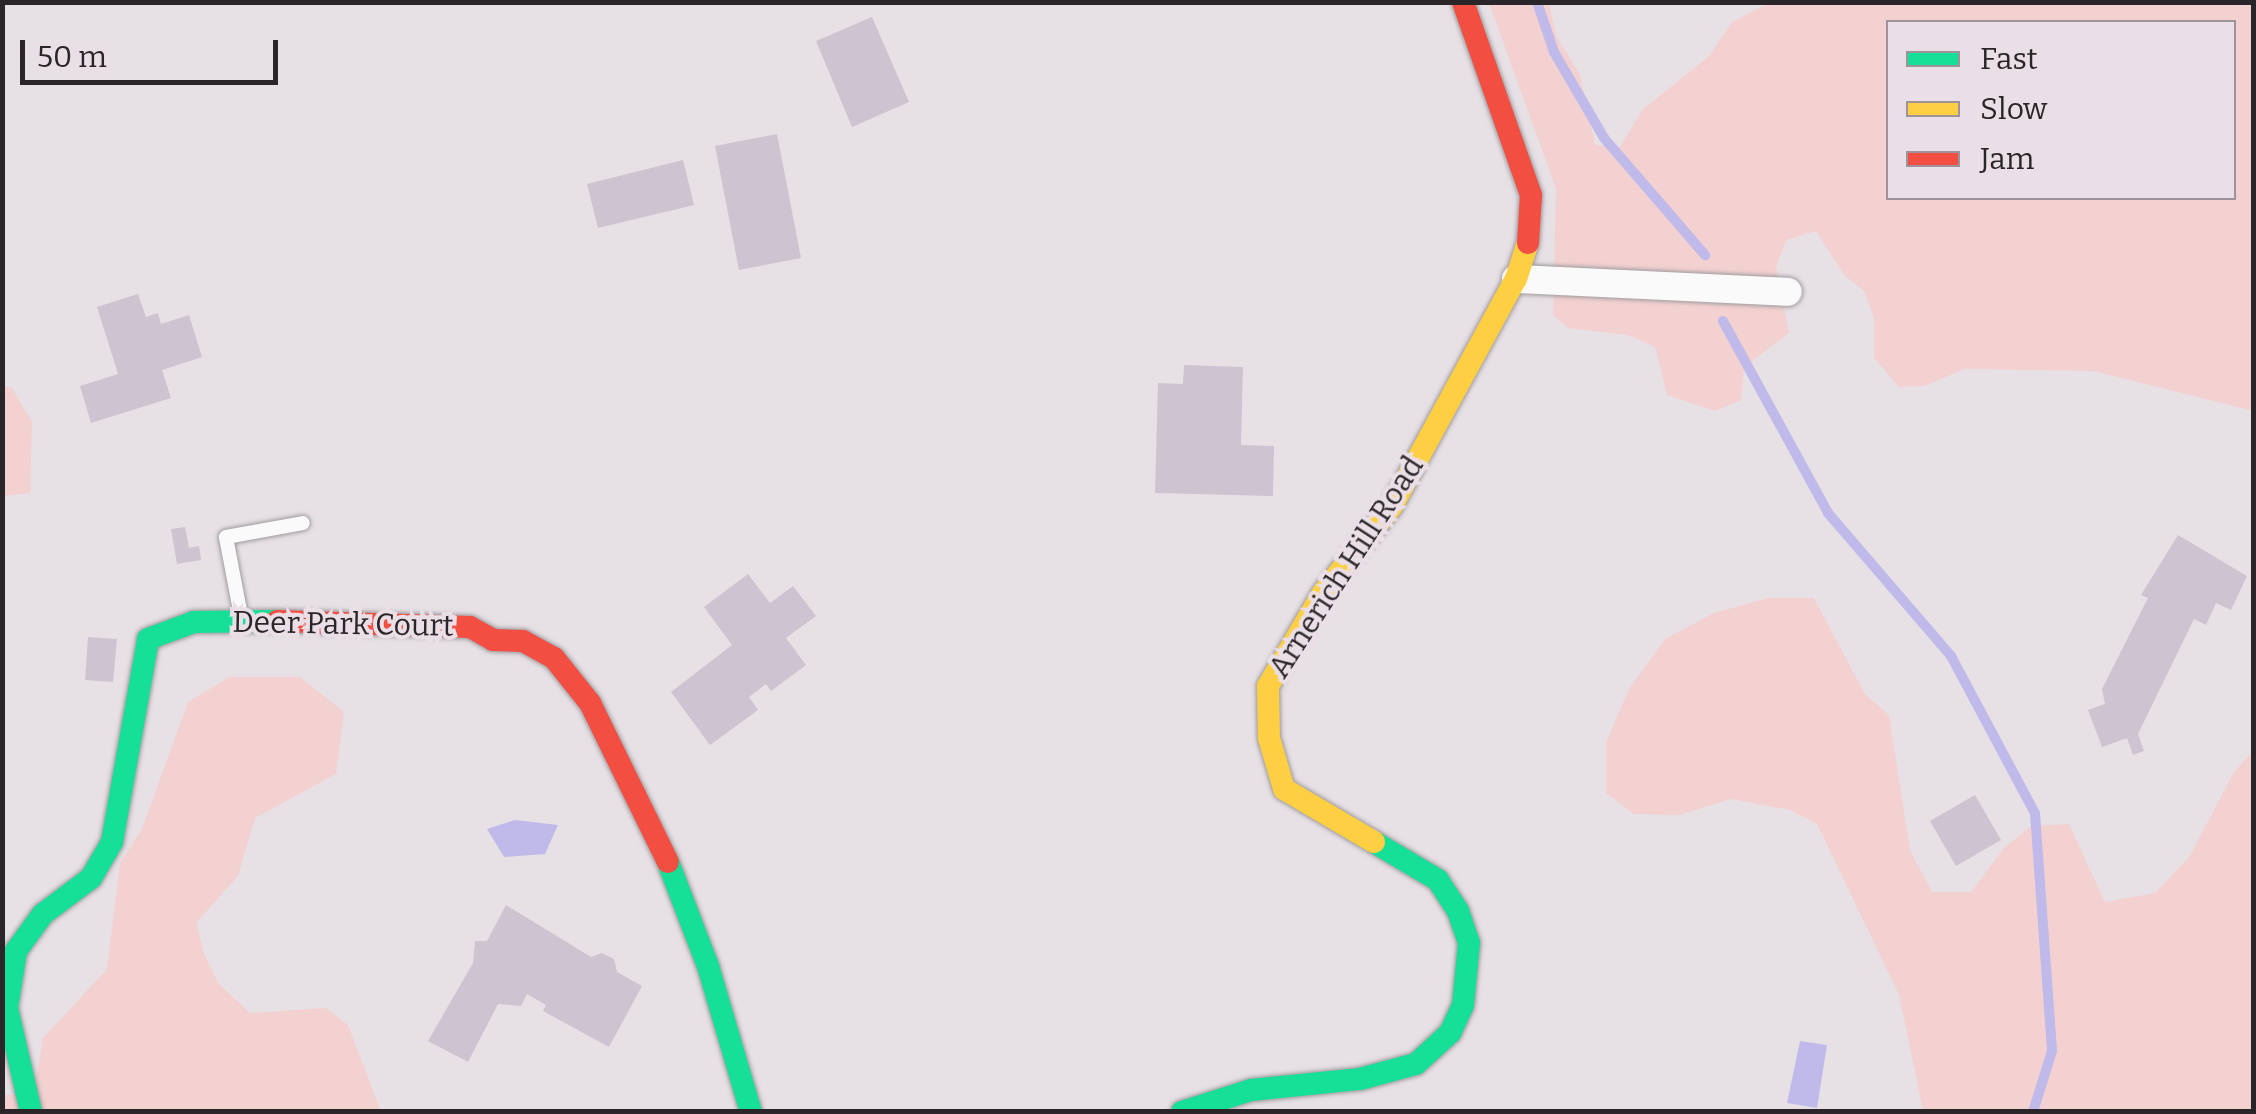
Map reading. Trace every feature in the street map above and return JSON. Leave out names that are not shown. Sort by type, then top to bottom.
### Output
[{"type":"street","points":[[1463,2],[1530,195],[1530,238],[1516,278],[1788,292]]},
{"type":"street","name":"Arnerich Hill Road","points":[[1182,1112],[1251,1090],[1360,1079],[1416,1064],[1450,1033],[1463,1005],[1468,943],[1458,911],[1438,880],[1284,789],[1269,738],[1268,686],[1323,593],[1392,506],[1516,278]]},
{"type":"street","name":"Deer Park Court","points":[[31,1112],[7,1008],[16,951],[43,914],[92,878],[112,842],[148,639],[194,622],[400,620],[470,627],[493,640],[524,641],[554,658],[590,703],[650,816],[708,966],[751,1112]]},
{"type":"lane","points":[[242,622],[226,537],[304,523]]},
{"type":"shaded area","points":[[1489,3],[1549,3],[1556,35],[1580,75],[1595,145],[1620,147],[1642,110],[1709,56],[1732,22],[1769,3],[2253,3],[2253,411],[2093,371],[1965,369],[1924,386],[1899,387],[1874,358],[1874,318],[1864,291],[1844,275],[1816,231],[1787,240],[1776,266],[1789,333],[1744,367],[1741,400],[1715,411],[1667,395],[1655,347],[1628,335],[1568,328],[1553,315],[1556,189]]},
{"type":"shaded area","points":[[2,386],[12,388],[32,422],[30,493],[3,496]]},
{"type":"shaded area","points":[[1768,598],[1814,598],[1865,694],[1889,715],[1910,850],[1932,892],[1971,892],[2004,848],[2031,826],[2069,824],[2105,902],[2155,893],[2189,857],[2234,772],[2253,751],[2253,1111],[1923,1111],[1899,995],[1817,824],[1790,810],[1731,799],[1679,815],[1634,814],[1606,793],[1606,742],[1629,689],[1665,639],[1714,613]]},
{"type":"shaded area","points":[[229,677],[300,677],[344,712],[336,774],[255,818],[238,876],[197,922],[203,951],[218,983],[250,1013],[326,1008],[348,1025],[381,1111],[3,1112],[2,1095],[25,1095],[36,1080],[43,1038],[107,969],[120,863],[142,829],[188,702]]},
{"type":"shaded area","points":[[515,820],[558,825],[545,854],[504,857],[487,829]]},
{"type":"shaded area","points":[[1800,1041],[1827,1045],[1817,1108],[1787,1103]]},
{"type":"building","points":[[872,17],[909,102],[852,127],[816,41]]},
{"type":"building","points":[[777,134],[801,258],[739,270],[715,146]]},
{"type":"building","points":[[683,160],[694,205],[598,228],[587,184]]},
{"type":"building","points":[[138,294],[146,317],[158,313],[161,324],[189,315],[202,357],[162,370],[171,398],[91,423],[80,386],[118,374],[97,307]]},
{"type":"building","points":[[1184,365],[1243,367],[1241,445],[1274,446],[1273,496],[1155,493],[1158,383],[1183,384]]},
{"type":"building","points":[[185,527],[189,548],[199,546],[201,560],[177,564],[171,529]]},
{"type":"building","points":[[2178,535],[2247,576],[2231,610],[2216,603],[2206,625],[2194,619],[2138,734],[2144,751],[2133,755],[2127,738],[2102,747],[2088,710],[2105,704],[2102,689],[2148,598],[2141,595]]},
{"type":"building","points":[[748,574],[770,603],[793,586],[816,616],[786,638],[806,665],[771,691],[766,684],[749,697],[758,710],[710,745],[671,692],[732,645],[704,607]]},
{"type":"building","points":[[88,637],[117,639],[113,682],[85,680]]},
{"type":"building","points":[[1975,795],[2001,840],[1956,866],[1930,821]]},
{"type":"building","points":[[506,905],[591,957],[602,953],[614,959],[617,972],[642,986],[609,1047],[543,1011],[546,1005],[527,994],[521,1006],[498,1004],[468,1062],[428,1041],[473,963],[475,941],[487,941]]},
{"type":"waterway","points":[[1537,2],[1554,52],[1604,138],[1705,255]]},
{"type":"waterway","points":[[1723,321],[1828,513],[1951,656],[2035,813],[2052,1051],[2033,1112]]},
{"type":"traffic: fast","points":[[31,1112],[7,1008],[16,951],[43,914],[91,878],[112,842],[148,639],[194,622],[277,621]]},
{"type":"traffic: fast","points":[[1182,1112],[1251,1090],[1360,1079],[1416,1064],[1450,1033],[1463,1005],[1469,943],[1458,911],[1438,880],[1374,842]]},
{"type":"traffic: fast","points":[[668,862],[708,966],[751,1112]]},
{"type":"traffic: slow","points":[[1374,842],[1284,789],[1269,738],[1268,686],[1323,593],[1392,506],[1516,279],[1528,243]]},
{"type":"traffic: jam","points":[[1463,2],[1531,195],[1528,243]]},
{"type":"traffic: jam","points":[[277,621],[470,627],[493,640],[523,641],[554,658],[590,703],[668,862]]}]
